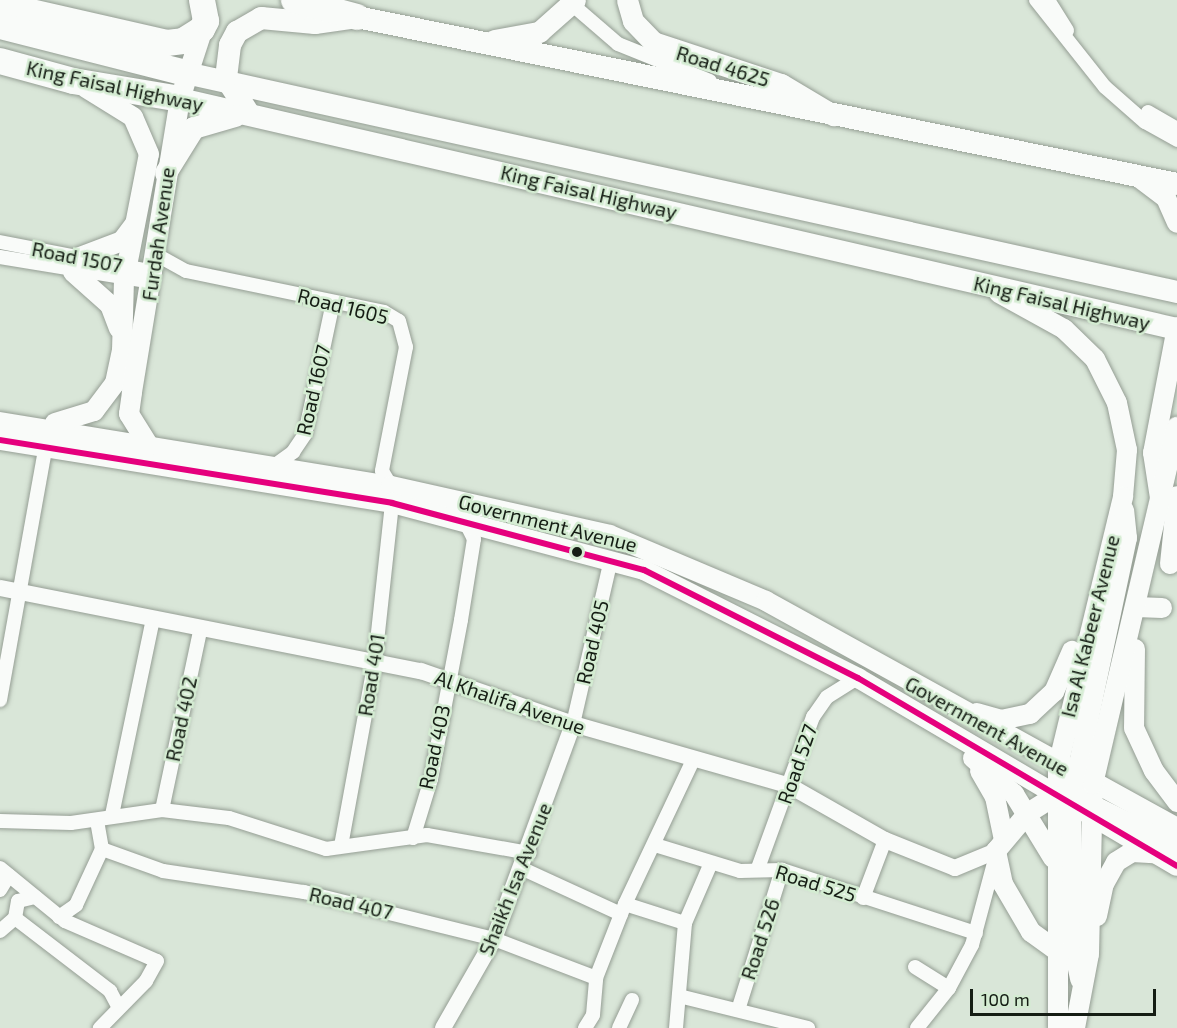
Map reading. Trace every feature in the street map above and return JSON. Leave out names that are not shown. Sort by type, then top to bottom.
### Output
[{"type":"highway","points":[[294,0],[437,36],[748,96],[835,118],[1135,174],[1177,184]]},
{"type":"highway","points":[[0,5],[167,42],[194,36],[204,10]]},
{"type":"highway","points":[[156,172],[194,128],[213,118],[249,114],[226,78],[230,45],[247,24],[261,18],[315,23],[357,17]]},
{"type":"highway","name":"King Faisal Highway","points":[[0,26],[186,72],[226,78],[1177,292]]},
{"type":"highway","name":"King Faisal Highway","points":[[0,60],[73,81],[180,99],[249,114],[989,287],[1177,328]]},
{"type":"main road","name":"Road 4625","points":[[627,0],[633,21],[653,42],[781,84],[835,118]]},
{"type":"main road","points":[[437,36],[528,38],[571,1]]},
{"type":"main road","name":"Furdah Avenue","points":[[35,425],[78,420],[94,411],[115,383],[122,351],[125,274],[136,222],[156,172],[180,99],[204,10]]},
{"type":"main road","points":[[73,81],[133,117],[144,138],[156,172]]},
{"type":"main road","name":"Furdah Avenue","points":[[149,446],[129,414],[155,270],[156,172]]},
{"type":"main road","points":[[1135,174],[1166,198],[1177,222]]},
{"type":"main road","points":[[122,351],[110,305],[75,265],[122,241],[136,222]]},
{"type":"main road","name":"Isa Al Kabeer Avenue","points":[[989,287],[1064,329],[1095,359],[1122,427],[1123,497],[1104,604],[1089,624],[1065,770]]},
{"type":"main road","name":"Isa Al Kabeer Avenue","points":[[1169,498],[1153,453],[1177,328]]},
{"type":"main road","name":"Government Avenue","points":[[0,422],[35,425],[149,446],[274,465],[391,494],[463,518],[611,560],[682,586],[858,678],[1078,800],[1154,853],[1177,866]]},
{"type":"main road","name":"Isa Al Kabeer Avenue","points":[[1058,1028],[1060,953],[1055,862],[1078,800],[1169,498],[1177,427]]},
{"type":"main road","name":"Government Avenue","points":[[0,440],[46,444],[391,494],[610,535],[648,549],[756,597],[1065,770]]},
{"type":"main road","points":[[1169,498],[1170,564]]},
{"type":"main road","points":[[1109,580],[1141,586]]},
{"type":"main road","points":[[1082,986],[1074,950],[1078,800],[1065,770],[1104,604],[1135,612],[1161,608]]},
{"type":"main road","points":[[1135,612],[1134,728],[1154,771],[1177,802]]},
{"type":"main road","points":[[906,681],[987,718],[1021,717],[1054,692],[1089,624]]},
{"type":"main road","points":[[950,731],[973,758],[1028,813],[1055,862]]},
{"type":"main road","points":[[973,758],[995,797],[1000,846],[1011,888],[1060,953]]},
{"type":"main road","points":[[1000,846],[1028,813],[1078,800],[1177,847]]},
{"type":"main road","name":"Isa Al Kabeer Avenue","points":[[1075,1028],[1089,954],[1078,800]]},
{"type":"main road","name":"Government Avenue","points":[[1078,800],[1177,828]]},
{"type":"main road","points":[[1089,954],[1104,884],[1116,862],[1132,852],[1154,853]]},
{"type":"street","points":[[1036,0],[1105,87],[1145,122],[1177,140]]},
{"type":"street","points":[[1048,0],[1068,33],[1112,82],[1177,129]]},
{"type":"street","points":[[571,1],[618,44],[748,96]]},
{"type":"street","name":"Road 1507","points":[[0,242],[75,265]]},
{"type":"street","name":"Road 1507","points":[[0,257],[75,265],[125,274],[155,270]]},
{"type":"street","name":"Road 1605","points":[[155,270],[186,272],[394,316],[406,332],[382,465],[391,494]]},
{"type":"street","name":"Road 1607","points":[[274,465],[293,452],[305,434],[333,302]]},
{"type":"street","points":[[0,700],[23,593],[46,444]]},
{"type":"street","name":"Road 401","points":[[341,846],[375,660],[391,494]]},
{"type":"street","name":"Road 403","points":[[413,838],[430,779],[474,539],[463,518]]},
{"type":"street","name":"Road 405","points":[[573,724],[611,560]]},
{"type":"street","name":"Al Khalifa Avenue","points":[[0,588],[375,660],[573,724],[790,786],[885,840],[955,868],[1000,846]]},
{"type":"street","points":[[112,815],[153,619]]},
{"type":"street","name":"Road 402","points":[[162,810],[201,627]]},
{"type":"street","name":"Road 527","points":[[758,868],[819,706],[858,678]]},
{"type":"street","name":"Shaikh Isa Avenue","points":[[443,1028],[494,939],[529,853],[573,724]]},
{"type":"street","points":[[586,1028],[594,1015],[596,978],[623,909],[693,760]]},
{"type":"street","points":[[0,821],[97,820],[112,815],[162,810],[229,818],[326,849],[413,838],[468,839],[529,853]]},
{"type":"street","points":[[58,917],[76,905],[102,849],[97,820]]},
{"type":"street","points":[[863,897],[885,840]]},
{"type":"street","name":"Road 525","points":[[655,845],[740,871],[758,868],[782,870],[975,933]]},
{"type":"street","points":[[916,1028],[949,988],[975,933],[1000,846]]},
{"type":"street","name":"Road 407","points":[[102,849],[163,871],[304,892],[494,939],[596,978]]},
{"type":"street","points":[[676,1028],[685,923],[711,863]]},
{"type":"street","points":[[523,869],[623,909],[685,923]]},
{"type":"street","name":"Road 526","points":[[739,1007],[782,870]]},
{"type":"street","points":[[0,890],[4,871],[58,917],[157,961],[146,981],[100,1028]]},
{"type":"street","points":[[0,931],[15,918],[18,901],[35,897]]},
{"type":"street","points":[[15,918],[110,992],[119,1008]]},
{"type":"street","points":[[915,967],[949,988]]},
{"type":"street","points":[[679,996],[739,1007],[808,1028]]},
{"type":"street","points":[[619,1028],[632,1000]]},
{"type":"transit line","points":[[0,440],[392,503],[644,570],[858,678],[1177,866]]}]
